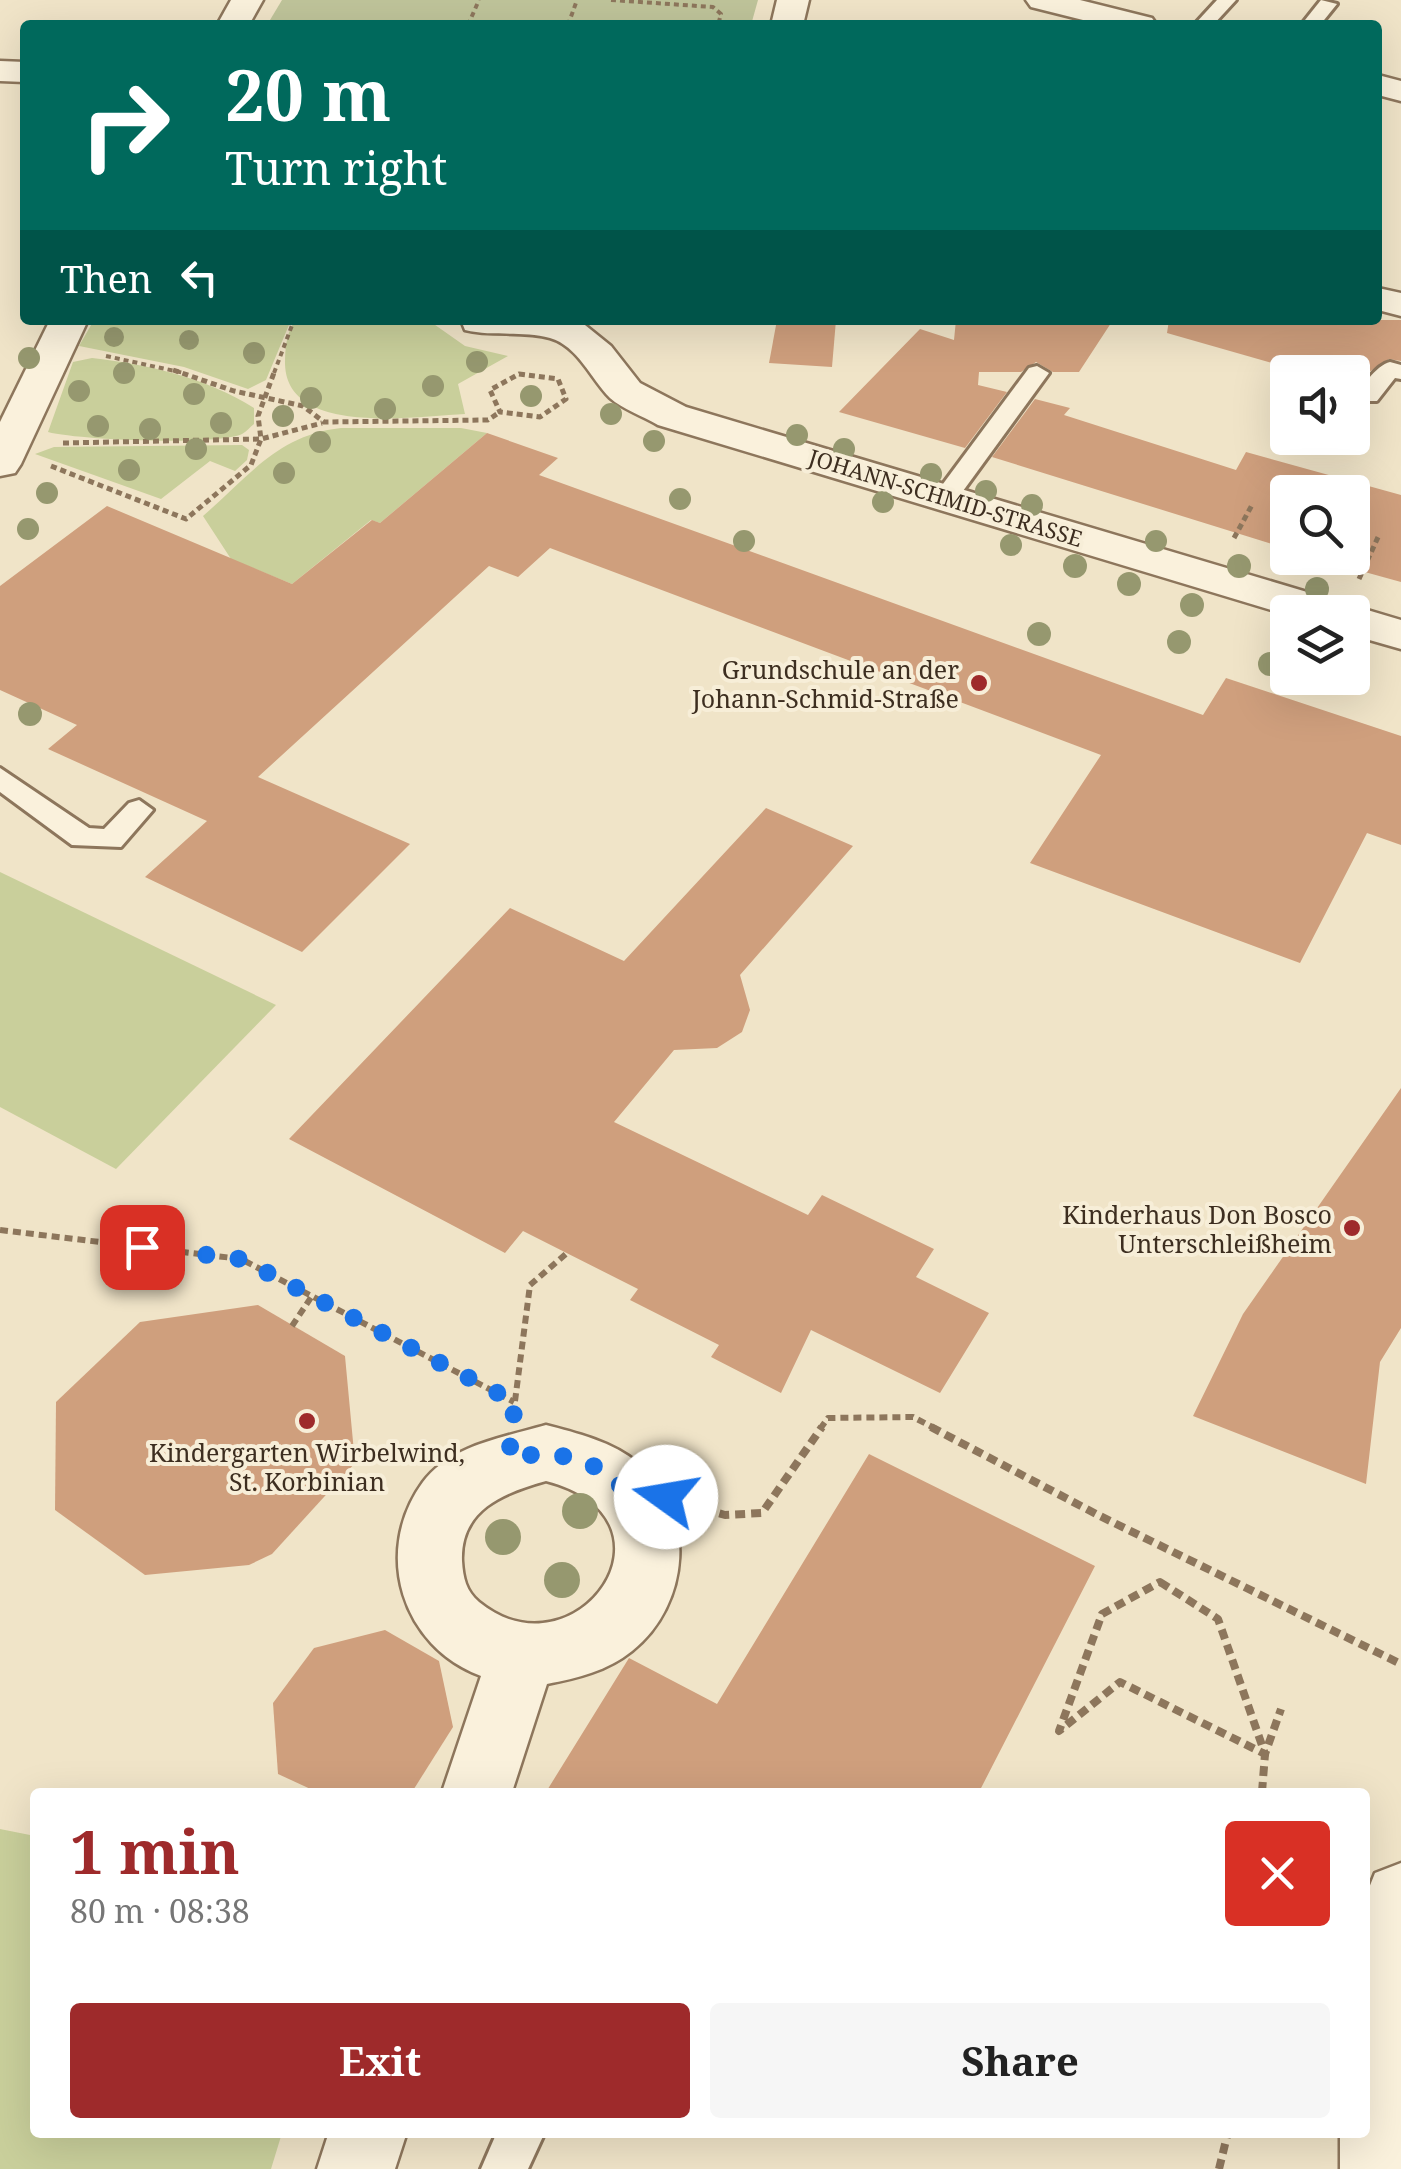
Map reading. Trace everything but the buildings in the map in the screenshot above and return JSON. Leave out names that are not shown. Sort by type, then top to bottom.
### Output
[{"type":"street","points":[[1042,0],[1121,20]]},
{"type":"street","points":[[482,325],[497,338],[555,348],[587,346],[612,325]]},
{"type":"street","points":[[0,464],[16,395],[79,337]]},
{"type":"street","name":"JOHANN-SCHMID-STRASSE","points":[[587,346],[642,403],[1271,595]]},
{"type":"street","points":[[1370,626],[1401,636]]},
{"type":"street","points":[[512,1430],[546,1453],[581,1459],[613,1476],[636,1502],[648,1531],[648,1562],[639,1593],[620,1620],[591,1641],[558,1654],[522,1656],[485,1646],[454,1626],[433,1597],[426,1563],[430,1528],[447,1497],[475,1473],[512,1430]]},
{"type":"street","points":[[479,1788],[522,1656]]},
{"type":"street","points":[[1379,2169],[1379,2010],[1401,1899]]},
{"type":"street","points":[[356,2169],[366,2138]]},
{"type":"lane","points":[[1208,20],[1227,0]]},
{"type":"lane","points":[[1314,20],[1328,4]]},
{"type":"lane","points":[[1370,395],[1390,369],[1401,372]]},
{"type":"lane","points":[[946,497],[1038,373]]},
{"type":"lane","points":[[0,778],[82,838],[111,840],[139,810]]},
{"type":"lane","points":[[504,2169],[519,2138]]},
{"type":"path","points":[[612,0],[713,7],[720,14],[719,20]]},
{"type":"path","points":[[46,464],[186,519],[251,465],[262,439],[258,416],[292,325]]},
{"type":"path","points":[[79,337],[234,391],[303,406],[324,422]]},
{"type":"path","points":[[59,443],[262,439],[324,422],[488,420],[500,412],[540,417],[566,399],[558,379],[519,374],[490,390],[500,412]]},
{"type":"path","points":[[1226,552],[1252,505]]},
{"type":"path","points":[[0,1230],[241,1259],[312,1296],[512,1430],[530,1285],[567,1253]]},
{"type":"path","points":[[292,1326],[312,1296]]},
{"type":"path","points":[[636,1502],[666,1497],[725,1515],[762,1513],[828,1418],[913,1417],[1098,1515],[1401,1664]]},
{"type":"path","points":[[1160,1582],[1218,1619],[1265,1754],[1120,1682],[1059,1730],[1102,1614],[1160,1582]]},
{"type":"path","points":[[1262,1788],[1265,1754],[1280,1709]]},
{"type":"path","points":[[1219,2169],[1227,2138]]},
{"type":"green space","points":[[282,0],[758,0],[752,20],[270,20]]},
{"type":"green space","points":[[91,325],[289,325],[266,380],[248,389],[184,367],[79,346]]},
{"type":"green space","points":[[293,325],[435,325],[465,346],[508,356],[458,384],[465,414],[357,417],[307,403],[291,387],[285,364]]},
{"type":"green space","points":[[92,358],[155,369],[217,388],[254,408],[254,424],[242,434],[205,440],[116,439],[48,432],[73,362]]},
{"type":"green space","points":[[341,428],[461,428],[487,433],[380,523],[371,520],[292,584],[231,559],[203,516],[282,448],[319,432]]},
{"type":"green space","points":[[242,445],[249,450],[247,460],[235,471],[210,461],[161,499],[35,454],[54,447]]},
{"type":"green space","points":[[0,872],[276,1005],[116,1169],[0,1107]]},
{"type":"green space","points":[[0,1829],[30,1835],[30,2138],[280,2138],[271,2169],[0,2169]]},
{"type":"place","name":"Grundschule an der Johann-Schmid-Straße","points":[[979,683]]},
{"type":"place","name":"Kinderhaus Don Bosco Unterschleißheim","points":[[1352,1228]]},
{"type":"place","name":"Kindergarten Wirbelwind, St. Korbinian","points":[[307,1421]]},
{"type":"route","points":[[142,1247],[241,1259],[515,1402],[509,1457],[546,1453],[581,1459],[613,1476],[636,1502],[666,1497]]}]
